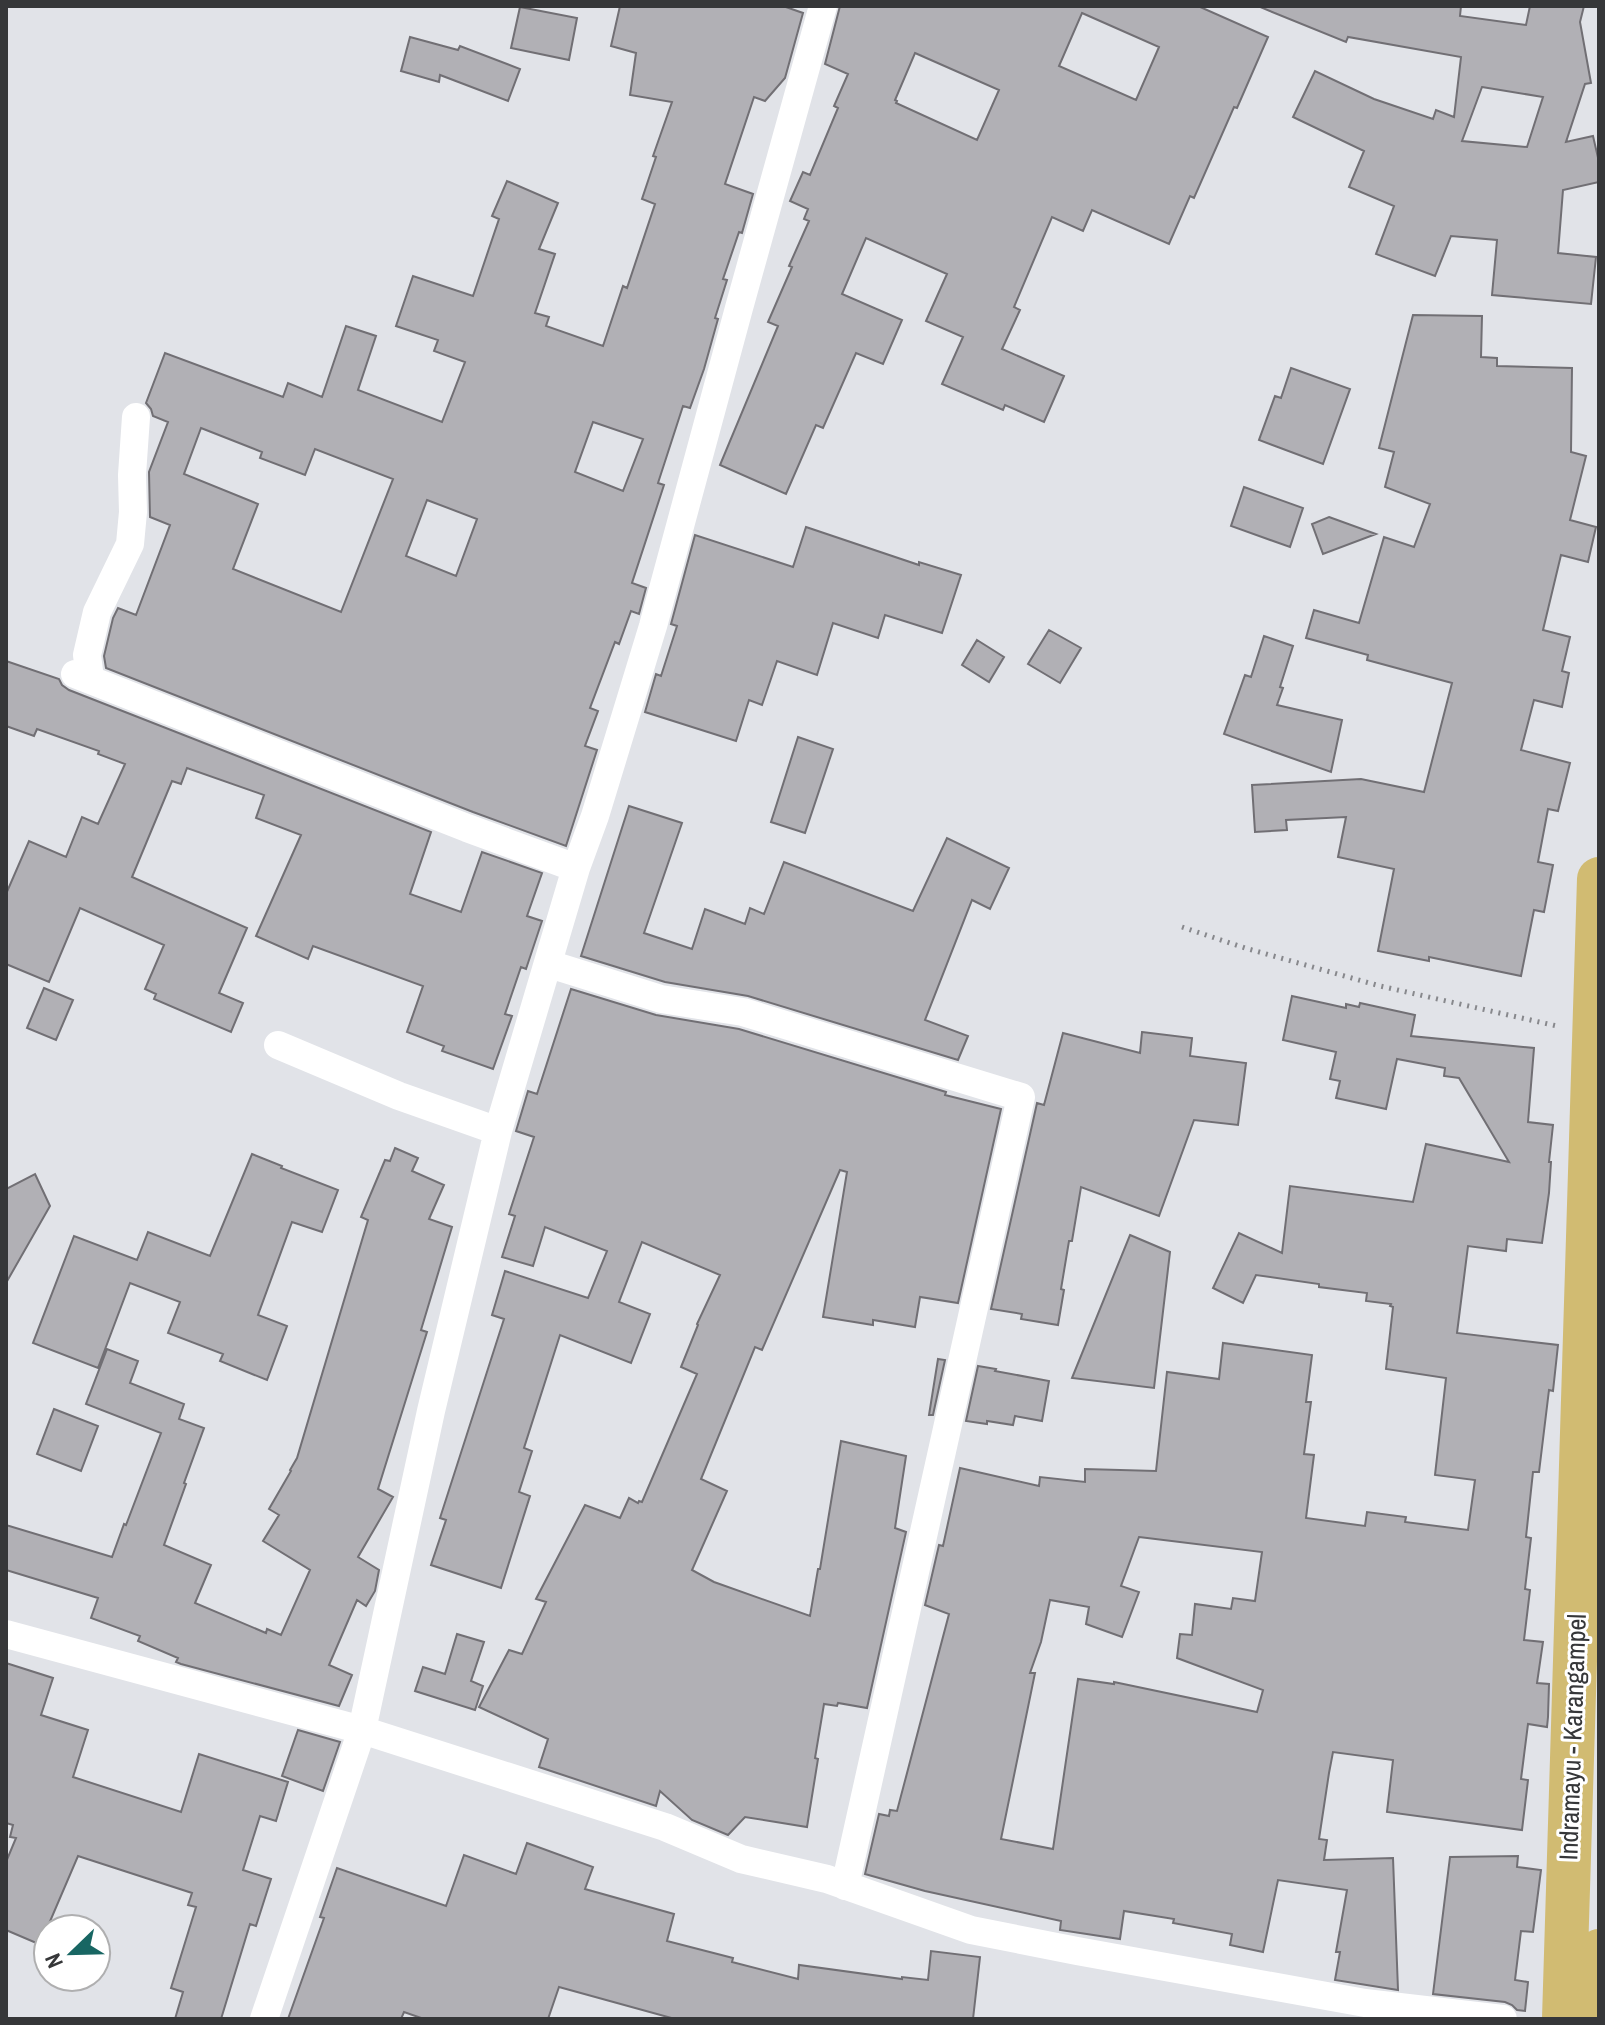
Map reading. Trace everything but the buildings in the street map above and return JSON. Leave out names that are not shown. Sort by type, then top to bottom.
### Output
[{"type":"main road","name":"Indramayu - Karangampel","points":[[1564,2019],[1599,879]]},
{"type":"main road","points":[[1597,2019],[1599,1951]]},
{"type":"street","points":[[264,2019],[362,1730],[431,1411],[498,1131],[576,868],[653,626],[823,6]]},
{"type":"street","points":[[136,417],[130,544],[97,612],[82,677],[576,868]]},
{"type":"street","points":[[549,964],[661,999],[743,1012],[1021,1097],[845,1886]]},
{"type":"street","points":[[278,1045],[399,1096],[498,1131]]},
{"type":"street","points":[[6,1634],[362,1730],[665,1827],[741,1859],[827,1879],[971,1930],[1365,2003],[1503,2019]]},
{"type":"path","points":[[1182,927],[1380,986],[1593,1034]]}]
